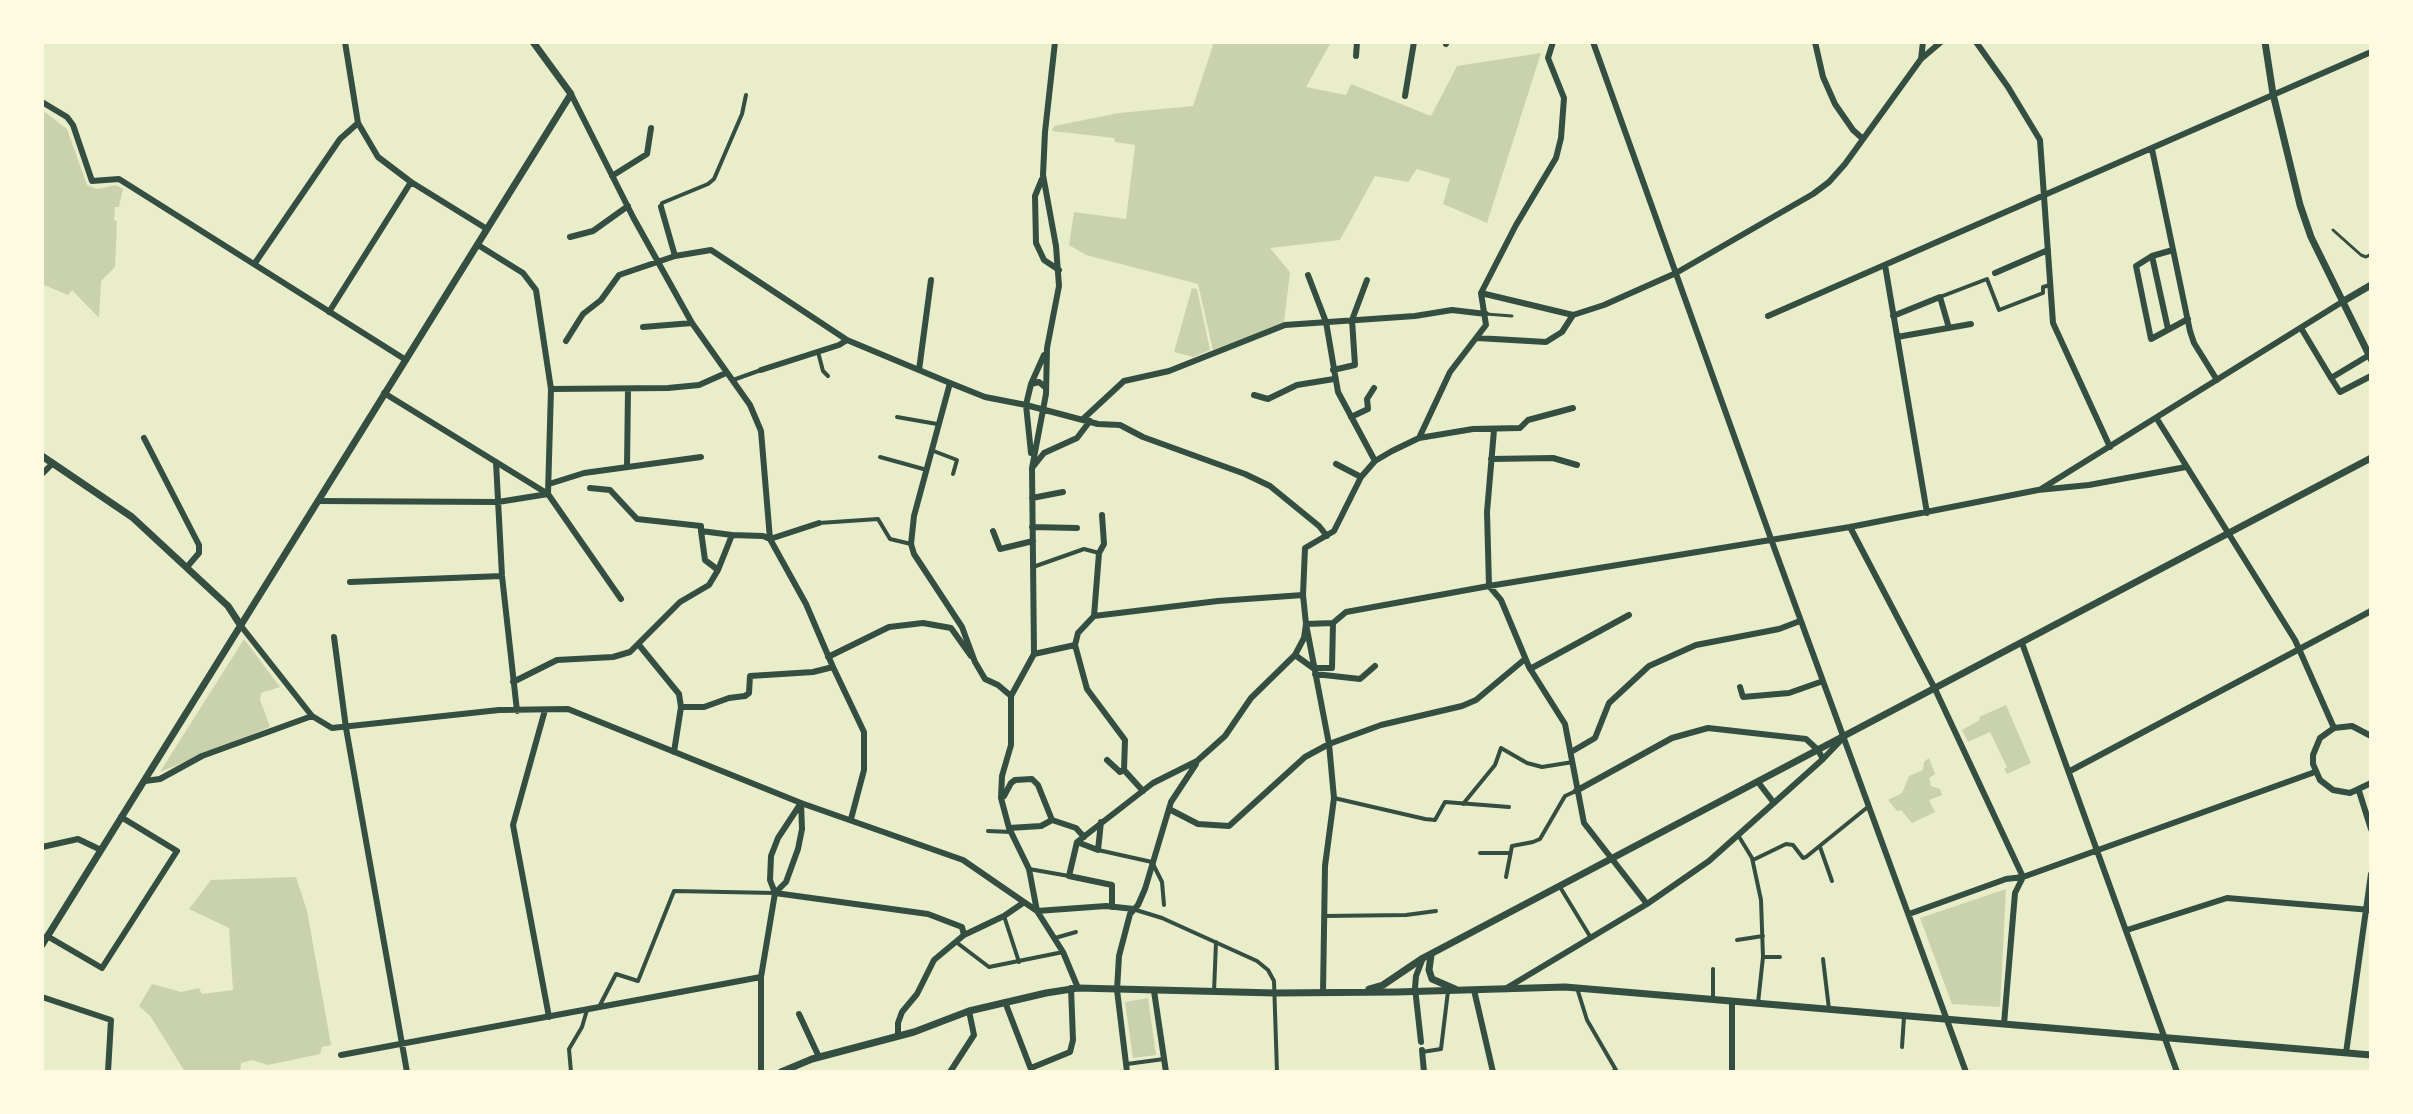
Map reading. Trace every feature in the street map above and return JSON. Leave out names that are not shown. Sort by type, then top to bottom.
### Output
[{"type":"street","points":[[345,42],[358,123],[378,157],[411,182],[487,229]]},
{"type":"street","points":[[533,42],[571,94],[656,263],[692,323],[750,405],[761,431],[770,539],[806,604],[828,657],[858,715],[865,740],[864,770],[851,819]]},
{"type":"street","points":[[1032,464],[1043,409],[1047,348],[1059,286],[1043,175],[1055,42]]},
{"type":"street","points":[[1356,56],[1357,42]]},
{"type":"street","points":[[1405,96],[1414,42]]},
{"type":"street","points":[[1419,438],[1450,372],[1486,325],[1481,293],[1516,225],[1556,158],[1564,98],[1548,58],[1553,42]]},
{"type":"street","points":[[1593,42],[1800,621],[1966,1072]]},
{"type":"street","points":[[1815,42],[1823,77],[1835,104],[1863,139]]},
{"type":"street","points":[[1921,59],[1923,42]]},
{"type":"street","points":[[1481,293],[1573,315],[1604,305],[1676,273],[1813,194],[1845,164],[1921,59],[1941,42]]},
{"type":"street","points":[[1976,42],[2040,140],[2052,314],[2057,334],[2110,447]]},
{"type":"street","points":[[2265,42],[2273,94],[2300,205],[2311,237],[2370,356],[2331,378]]},
{"type":"street","points":[[1768,316],[2371,52]]},
{"type":"street","points":[[42,945],[571,94]]},
{"type":"street","points":[[676,255],[662,203],[714,179],[742,114],[746,95]]},
{"type":"street","points":[[42,102],[67,117],[73,125],[92,181],[119,179],[406,360]]},
{"type":"street","points":[[255,263],[340,139],[358,123]]},
{"type":"street","points":[[612,176],[647,154],[651,128]]},
{"type":"street","points":[[2152,149],[2194,343],[2217,380]]},
{"type":"street","points":[[1043,175],[1035,196],[1036,243],[1044,260],[1059,270]]},
{"type":"street","points":[[329,312],[411,182]]},
{"type":"street","points":[[570,237],[593,231],[628,206]]},
{"type":"street","points":[[478,245],[523,273],[536,290],[551,389],[548,494]]},
{"type":"street","points":[[566,341],[583,314],[601,300],[619,275],[676,255],[711,250],[847,340],[985,397],[1120,425],[1143,437],[1245,474],[1270,486],[1327,536]]},
{"type":"street","points":[[1995,273],[2048,250]]},
{"type":"street","points":[[2173,250],[2152,256],[2136,266],[2151,339],[2188,319]]},
{"type":"street","points":[[2152,256],[2168,329]]},
{"type":"street","points":[[1885,265],[1927,513]]},
{"type":"street","points":[[1308,275],[1326,322],[1334,379],[1342,403],[1375,461]]},
{"type":"street","points":[[1893,316],[1987,279],[1999,310],[2043,293],[2043,287],[2050,285]]},
{"type":"street","points":[[919,370],[931,280]]},
{"type":"street","points":[[1333,370],[1355,365],[1352,320],[1367,280]]},
{"type":"street","points":[[2038,490],[2371,285]]},
{"type":"street","points":[[1940,297],[1949,328]]},
{"type":"street","points":[[1032,464],[1044,453],[1077,438],[1086,420],[1124,381],[1169,371],[1285,325],[1415,316],[1452,310],[1486,314]]},
{"type":"street","points":[[1477,338],[1546,342],[1562,332],[1573,315]]},
{"type":"street","points":[[643,327],[692,323]]},
{"type":"street","points":[[1897,337],[1971,324]]},
{"type":"street","points":[[2301,328],[2340,392],[2371,376]]},
{"type":"street","points":[[731,381],[847,340]]},
{"type":"street","points":[[1005,1002],[1032,1070],[1070,1052],[1073,1040],[1071,970],[1041,913],[1030,868],[1010,830],[1002,802],[1002,776],[1011,745],[1011,696],[1034,654],[1032,464],[1026,405],[1031,384],[1047,348]]},
{"type":"street","points":[[818,352],[823,371],[828,376]]},
{"type":"street","points":[[551,389],[681,387],[699,385],[726,373]]},
{"type":"street","points":[[1254,395],[1268,399],[1297,385],[1334,379]]},
{"type":"street","points":[[1031,384],[1039,382],[1046,388]]},
{"type":"street","points":[[950,383],[914,516],[911,544],[914,554],[962,627],[975,662]]},
{"type":"street","points":[[1351,417],[1368,409],[1367,399],[1374,388]]},
{"type":"street","points":[[627,467],[628,389]]},
{"type":"street","points":[[384,393],[548,494],[621,599]]},
{"type":"street","points":[[1323,993],[1325,866],[1334,798],[1329,744],[1306,624],[1303,595],[1305,548],[1334,531],[1361,477],[1375,461],[1419,438],[1473,429],[1520,428],[1528,420],[1573,408]]},
{"type":"street","points":[[897,417],[937,424]]},
{"type":"street","points":[[2157,419],[2300,650],[2334,728]]},
{"type":"street","points":[[1494,430],[1487,512],[1489,586],[1501,600],[1530,669],[1565,724],[1584,823],[1647,904]]},
{"type":"street","points":[[144,438],[196,535],[199,553],[187,567]]},
{"type":"street","points":[[931,450],[957,460],[953,474]]},
{"type":"street","points":[[42,456],[132,517],[187,567],[228,606],[312,716],[332,728],[499,710],[568,709],[801,803],[972,865],[1041,913],[1109,906],[1162,918],[1246,956],[1268,970],[1274,981],[1277,1072]]},
{"type":"street","points":[[549,484],[584,473],[701,457]]},
{"type":"street","points":[[880,457],[927,470]]},
{"type":"street","points":[[1491,459],[1553,458],[1577,465]]},
{"type":"street","points":[[1363,991],[1383,985],[1427,956],[2371,458]]},
{"type":"street","points":[[496,462],[502,576],[517,711]]},
{"type":"street","points":[[42,474],[53,463]]},
{"type":"street","points":[[1336,464],[1361,477]]},
{"type":"street","points":[[1306,624],[1333,623],[1346,612],[1489,586],[1850,527],[2038,490],[2089,485],[2186,467]]},
{"type":"street","points":[[590,488],[610,490],[637,519],[701,526],[705,560],[718,570]]},
{"type":"street","points":[[1032,498],[1063,492]]},
{"type":"street","points":[[318,501],[498,502],[548,494]]},
{"type":"street","points":[[1094,616],[1099,553],[1104,544],[1102,515]]},
{"type":"street","points":[[701,531],[770,539],[819,523],[878,519],[890,539],[911,544]]},
{"type":"street","points":[[1032,527],[1077,528]]},
{"type":"street","points":[[1850,527],[1935,689],[2023,877]]},
{"type":"street","points":[[993,531],[1000,549],[1033,541]]},
{"type":"street","points":[[513,682],[557,660],[623,656],[639,645],[680,602],[709,585],[732,535]]},
{"type":"street","points":[[1033,567],[1084,549],[1099,553]]},
{"type":"street","points":[[350,582],[502,576]]},
{"type":"street","points":[[1143,791],[1124,770],[1125,740],[1087,689],[1075,645],[1084,625],[1094,616],[1218,601],[1303,595]]},
{"type":"street","points":[[2070,771],[2371,611]]},
{"type":"street","points":[[1530,669],[1629,615]]},
{"type":"street","points":[[1571,752],[1595,738],[1609,703],[1649,666],[1696,645],[1779,629],[1800,621]]},
{"type":"street","points":[[828,657],[889,627],[923,623],[951,628],[985,679],[1011,696]]},
{"type":"street","points":[[1314,671],[1332,668],[1333,623]]},
{"type":"street","points":[[1069,876],[1077,842],[1153,783],[1197,761],[1225,736],[1251,698],[1295,655],[1304,638],[1306,624]]},
{"type":"street","points":[[334,637],[346,728],[407,1072]]},
{"type":"street","points":[[2022,643],[2177,1072]]},
{"type":"street","points":[[639,645],[677,689],[681,707],[674,752]]},
{"type":"street","points":[[1034,654],[1075,645]]},
{"type":"street","points":[[1295,655],[1314,671],[1360,679],[1375,666]]},
{"type":"street","points":[[1170,805],[1198,824],[1229,826],[1305,757],[1329,744],[1381,725],[1476,700],[1525,659]]},
{"type":"street","points":[[681,707],[704,707],[745,696],[749,693],[750,676],[813,672],[833,667]]},
{"type":"street","points":[[1740,687],[1743,697],[1789,693],[1823,681]]},
{"type":"street","points":[[545,710],[513,825],[549,1017]]},
{"type":"street","points":[[145,781],[160,779],[202,756],[312,716]]},
{"type":"street","points":[[2371,736],[2352,726],[2334,728],[2320,738],[2313,755],[2315,772],[2333,790],[2350,793],[2371,783]]},
{"type":"street","points":[[1506,877],[1512,846],[1533,842],[1544,834],[1565,796],[1672,738],[1694,731],[1725,728],[1772,734],[1806,739],[1823,759]]},
{"type":"street","points":[[1504,989],[1647,904],[1709,861],[1844,737]]},
{"type":"street","points":[[1463,804],[1495,765],[1501,748],[1527,763],[1542,767],[1573,762]]},
{"type":"street","points":[[1107,760],[1120,772],[1124,770]]},
{"type":"street","points":[[1164,1059],[1126,1068],[1117,990],[1119,956],[1145,889],[1170,805],[1197,761]]},
{"type":"street","points":[[1909,914],[2006,879],[2023,877],[2315,772]]},
{"type":"street","points":[[1002,802],[1011,783],[1021,778],[1032,779],[1038,785],[1052,820]]},
{"type":"street","points":[[1758,782],[1774,803]]},
{"type":"street","points":[[2359,791],[2371,829]]},
{"type":"street","points":[[1334,798],[1435,820],[1445,802],[1509,807]]},
{"type":"street","points":[[761,1072],[761,977],[775,893],[770,880],[771,856],[778,838],[801,803]]},
{"type":"street","points":[[775,893],[786,882],[798,849],[802,829],[801,803]]},
{"type":"street","points":[[1753,860],[1786,844],[1793,845],[1803,858],[1869,806]]},
{"type":"street","points":[[47,936],[102,968],[177,851],[121,817]]},
{"type":"street","points":[[988,831],[1041,826],[1052,820],[1076,828],[1084,837]]},
{"type":"street","points":[[1098,850],[1101,822]]},
{"type":"street","points":[[1738,835],[1753,860],[1761,900],[1763,957],[1758,1003]]},
{"type":"street","points":[[42,847],[78,839],[101,850]]},
{"type":"street","points":[[1077,842],[1152,862]]},
{"type":"street","points":[[1820,847],[1832,881]]},
{"type":"street","points":[[1480,853],[1510,853]]},
{"type":"street","points":[[1152,862],[1162,882],[1164,905]]},
{"type":"street","points":[[1030,868],[1112,885],[1109,906]]},
{"type":"street","points":[[2346,1053],[2371,874]]},
{"type":"street","points":[[2004,1024],[2015,893],[2023,877]]},
{"type":"street","points":[[1560,887],[1591,938]]},
{"type":"street","points":[[598,1007],[616,974],[638,981],[674,891],[775,893],[928,914],[962,927],[964,935]]},
{"type":"street","points":[[2127,930],[2227,898],[2368,910]]},
{"type":"street","points":[[898,1035],[902,1012],[917,994],[934,960],[957,944],[964,935],[1023,903]]},
{"type":"street","points":[[1324,916],[1406,915],[1436,911]]},
{"type":"street","points":[[1004,916],[1019,962]]},
{"type":"street","points":[[1055,938],[1076,932]]},
{"type":"street","points":[[1737,940],[1763,936]]},
{"type":"street","points":[[1214,993],[1216,942]]},
{"type":"street","points":[[957,944],[989,967],[1063,952]]},
{"type":"street","points":[[1427,956],[1432,979],[1452,991]]},
{"type":"street","points":[[1421,1042],[1416,976],[1427,956]]},
{"type":"street","points":[[1763,957],[1780,957]]},
{"type":"street","points":[[1823,959],[1829,1009]]},
{"type":"street","points":[[1713,969],[1713,998]]},
{"type":"street","points":[[341,1055],[761,977]]},
{"type":"street","points":[[781,1072],[819,1057],[969,1011],[1072,989],[1323,993],[1577,988],[2371,1055]]},
{"type":"street","points":[[1577,988],[1587,1020],[1615,1071]]},
{"type":"street","points":[[1474,990],[1493,1072]]},
{"type":"street","points":[[1157,991],[1166,1072]]},
{"type":"street","points":[[1424,1072],[1422,1051],[1441,1049],[1452,991]]},
{"type":"street","points":[[42,997],[111,1020],[108,1072]]},
{"type":"street","points":[[1732,1001],[1732,1072]]},
{"type":"street","points":[[571,1072],[569,1049],[587,1010]]},
{"type":"street","points":[[950,1072],[974,1035],[969,1011]]},
{"type":"street","points":[[799,1014],[819,1057]]},
{"type":"street","points":[[1902,1047],[1904,1014]]},
{"type":"lane","points":[[2333,230],[2361,255],[2366,257],[2371,254]]},
{"type":"lane","points":[[1486,314],[1512,316]]},
{"type":"green space","points":[[1214,42],[1331,42],[1306,87],[1346,95],[1351,84],[1431,116],[1457,66],[1541,53],[1487,223],[1443,204],[1450,179],[1417,169],[1408,182],[1375,176],[1340,240],[1270,248],[1290,272],[1284,323],[1213,350],[1198,284],[1086,255],[1069,245],[1074,212],[1126,219],[1135,145],[1115,142],[1114,138],[1052,131],[1054,126],[1119,113],[1193,106]]},
{"type":"green space","points":[[42,110],[67,129],[87,185],[97,189],[116,185],[123,189],[119,207],[115,207],[115,267],[101,281],[99,318],[72,290],[68,295],[42,284]]},
{"type":"green space","points":[[1192,288],[1197,289],[1210,350],[1193,357],[1174,352]]},
{"type":"green space","points":[[244,639],[280,687],[261,693],[260,700],[270,727],[160,772]]},
{"type":"green space","points":[[2006,705],[2031,763],[2007,774],[2004,769],[2007,767],[1990,732],[1968,742],[1962,730],[1980,720],[1979,717]]},
{"type":"green space","points":[[1929,758],[1935,774],[1929,778],[1931,786],[1940,789],[1942,795],[1929,800],[1935,812],[1912,823],[1888,800],[1902,793],[1909,776],[1923,770],[1924,762]]},
{"type":"green space","points":[[296,877],[307,911],[331,1045],[322,1047],[320,1054],[268,1065],[252,1060],[241,1063],[240,1072],[185,1072],[151,1017],[139,1006],[152,984],[181,992],[199,988],[202,994],[233,990],[229,928],[189,909],[211,880]]},
{"type":"green space","points":[[2006,889],[2000,1007],[1952,1004],[1920,918]]},
{"type":"green space","points":[[1148,998],[1156,1055],[1133,1058],[1125,1002]]}]
